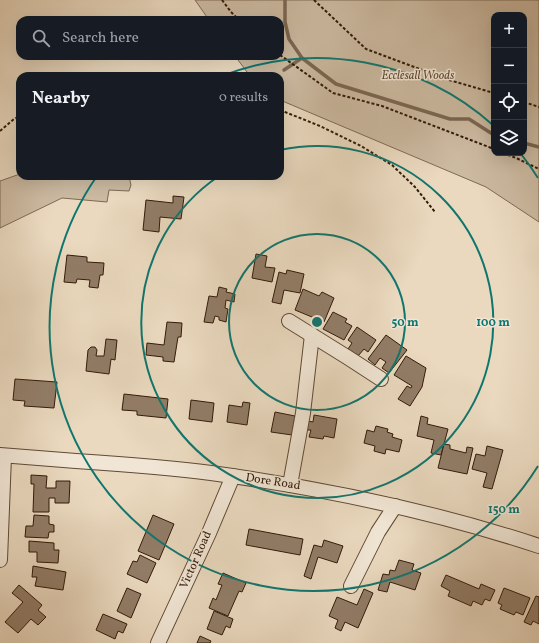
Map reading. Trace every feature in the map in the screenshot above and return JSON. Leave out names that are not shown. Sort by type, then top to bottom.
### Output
[{"type":"street","points":[[289,321],[381,379]]},
{"type":"street","points":[[290,485],[304,413],[312,335]]},
{"type":"street","points":[[0,560],[2,456]]},
{"type":"street","name":"Dore Road","points":[[2,456],[171,468],[302,486],[395,506],[506,535],[539,546]]},
{"type":"street","name":"Victor Road","points":[[158,643],[209,533],[233,476]]},
{"type":"street","points":[[350,586],[378,532],[395,506]]},
{"type":"path","points":[[222,0],[235,16]]},
{"type":"path","points":[[314,0],[366,49],[449,80],[491,92]]},
{"type":"path","points":[[284,58],[333,93],[382,106],[491,148]]},
{"type":"path","points":[[527,103],[539,107]]},
{"type":"path","points":[[284,112],[320,126],[361,146],[392,165],[415,187],[435,212]]},
{"type":"path","points":[[0,131],[16,118]]},
{"type":"path","points":[[511,156],[539,169]]},
{"type":"green space","name":"Ecclesall Woods","points":[[195,0],[539,0],[539,222],[486,187],[284,102],[284,72],[247,72],[238,60],[284,60],[284,16],[206,16]]},
{"type":"green space","points":[[16,175],[16,180],[130,180],[131,185],[129,191],[109,190],[107,202],[62,198],[0,228],[0,181]]},
{"type":"building","points":[[173,196],[184,197],[181,219],[160,217],[159,232],[143,230],[146,200],[173,203]]},
{"type":"building","points":[[256,254],[267,256],[265,267],[275,268],[272,282],[252,278]]},
{"type":"building","points":[[67,255],[87,257],[87,262],[104,263],[103,275],[100,275],[98,288],[89,287],[90,280],[77,279],[76,283],[64,282]]},
{"type":"building","points":[[287,270],[304,274],[300,293],[284,290],[281,304],[272,302],[279,272],[286,274]]},
{"type":"building","points":[[219,287],[227,289],[226,292],[235,294],[234,302],[226,300],[225,308],[228,309],[226,322],[219,320],[219,317],[215,316],[213,323],[204,322],[209,296],[217,297]]},
{"type":"building","points":[[303,289],[319,296],[322,292],[334,298],[324,322],[295,310]]},
{"type":"building","points":[[333,312],[347,319],[345,322],[352,326],[344,340],[323,329]]},
{"type":"building","points":[[167,322],[182,323],[181,337],[178,337],[174,362],[163,361],[163,357],[146,355],[147,343],[164,345]]},
{"type":"building","points":[[357,327],[376,340],[368,352],[364,349],[358,356],[348,349],[352,343],[348,340]]},
{"type":"building","points":[[386,335],[407,350],[389,373],[382,368],[386,362],[380,358],[375,365],[368,359]]},
{"type":"building","points":[[106,339],[117,340],[115,360],[111,359],[109,374],[86,371],[88,350],[91,347],[95,347],[97,350],[96,356],[104,356]]},
{"type":"building","points":[[406,356],[426,368],[422,387],[410,406],[398,399],[407,386],[411,388],[412,386],[394,375]]},
{"type":"building","points":[[15,379],[57,382],[54,408],[24,406],[25,401],[13,400]]},
{"type":"building","points":[[124,394],[168,399],[166,418],[137,415],[137,411],[122,410]]},
{"type":"building","points":[[191,400],[214,403],[212,422],[189,419]]},
{"type":"building","points":[[243,402],[250,403],[247,425],[227,422],[229,405],[242,407]]},
{"type":"building","points":[[275,412],[295,416],[292,435],[271,432]]},
{"type":"building","points":[[314,415],[337,419],[334,438],[324,436],[323,439],[309,437],[311,430],[306,430],[308,421],[313,422]]},
{"type":"building","points":[[421,416],[428,418],[427,424],[448,429],[441,455],[431,453],[434,440],[417,436]]},
{"type":"building","points":[[376,426],[388,429],[387,432],[393,434],[392,437],[402,440],[399,452],[386,449],[385,454],[374,451],[375,446],[364,443],[367,430],[374,432]]},
{"type":"building","points":[[444,444],[450,445],[450,449],[466,453],[467,447],[473,448],[467,474],[438,468]]},
{"type":"building","points":[[487,446],[503,450],[492,489],[483,487],[487,473],[472,469],[476,454],[485,456]]},
{"type":"building","points":[[31,475],[47,476],[46,488],[56,488],[56,481],[70,481],[69,503],[55,503],[55,498],[49,498],[49,512],[33,512],[34,484],[31,484]]},
{"type":"building","points":[[34,515],[49,516],[49,524],[54,525],[54,532],[49,532],[48,538],[25,537],[26,526],[33,526]]},
{"type":"building","points":[[153,515],[174,524],[159,560],[138,551]]},
{"type":"building","points":[[249,529],[303,539],[300,555],[246,545]]},
{"type":"building","points":[[324,540],[343,546],[337,563],[318,557],[311,579],[304,576],[314,545],[322,547]]},
{"type":"building","points":[[29,541],[54,543],[54,550],[59,550],[58,563],[37,562],[37,552],[29,552]]},
{"type":"building","points":[[140,555],[156,563],[147,583],[127,574],[133,561],[137,562]]},
{"type":"building","points":[[399,560],[414,564],[412,570],[421,573],[415,590],[390,582],[387,592],[378,590],[383,574],[389,575],[390,570],[395,571]]},
{"type":"building","points":[[33,566],[66,572],[63,590],[35,586],[37,577],[32,577]]},
{"type":"building","points":[[223,573],[246,583],[242,592],[239,591],[228,616],[209,608],[213,598],[216,600],[222,585],[218,584]]},
{"type":"building","points":[[446,575],[479,589],[481,584],[495,590],[490,601],[485,599],[482,605],[473,601],[471,606],[448,596],[450,591],[441,586]]},
{"type":"building","points":[[19,585],[42,605],[38,610],[46,617],[38,625],[31,619],[18,633],[5,622],[23,602],[12,593]]},
{"type":"building","points":[[127,588],[141,594],[131,618],[117,611]]},
{"type":"building","points":[[504,588],[530,598],[523,615],[516,612],[514,615],[500,609],[502,605],[498,603]]},
{"type":"building","points":[[364,589],[373,593],[358,628],[345,622],[341,631],[335,628],[338,620],[329,616],[337,597],[357,605]]},
{"type":"building","points":[[536,596],[539,597],[539,624],[533,621],[531,625],[524,622]]},
{"type":"building","points":[[214,611],[233,619],[230,628],[226,626],[222,635],[207,629]]},
{"type":"building","points":[[103,614],[127,624],[123,633],[118,631],[115,639],[96,630]]},
{"type":"building","points":[[200,636],[211,641],[210,643],[197,643]]},
{"type":"waterway","points":[[285,0],[285,22],[289,39],[302,58],[336,84],[450,119],[469,119],[491,133]]},
{"type":"waterway","points":[[284,70],[302,58]]},
{"type":"waterway","points":[[527,144],[539,147]]}]
